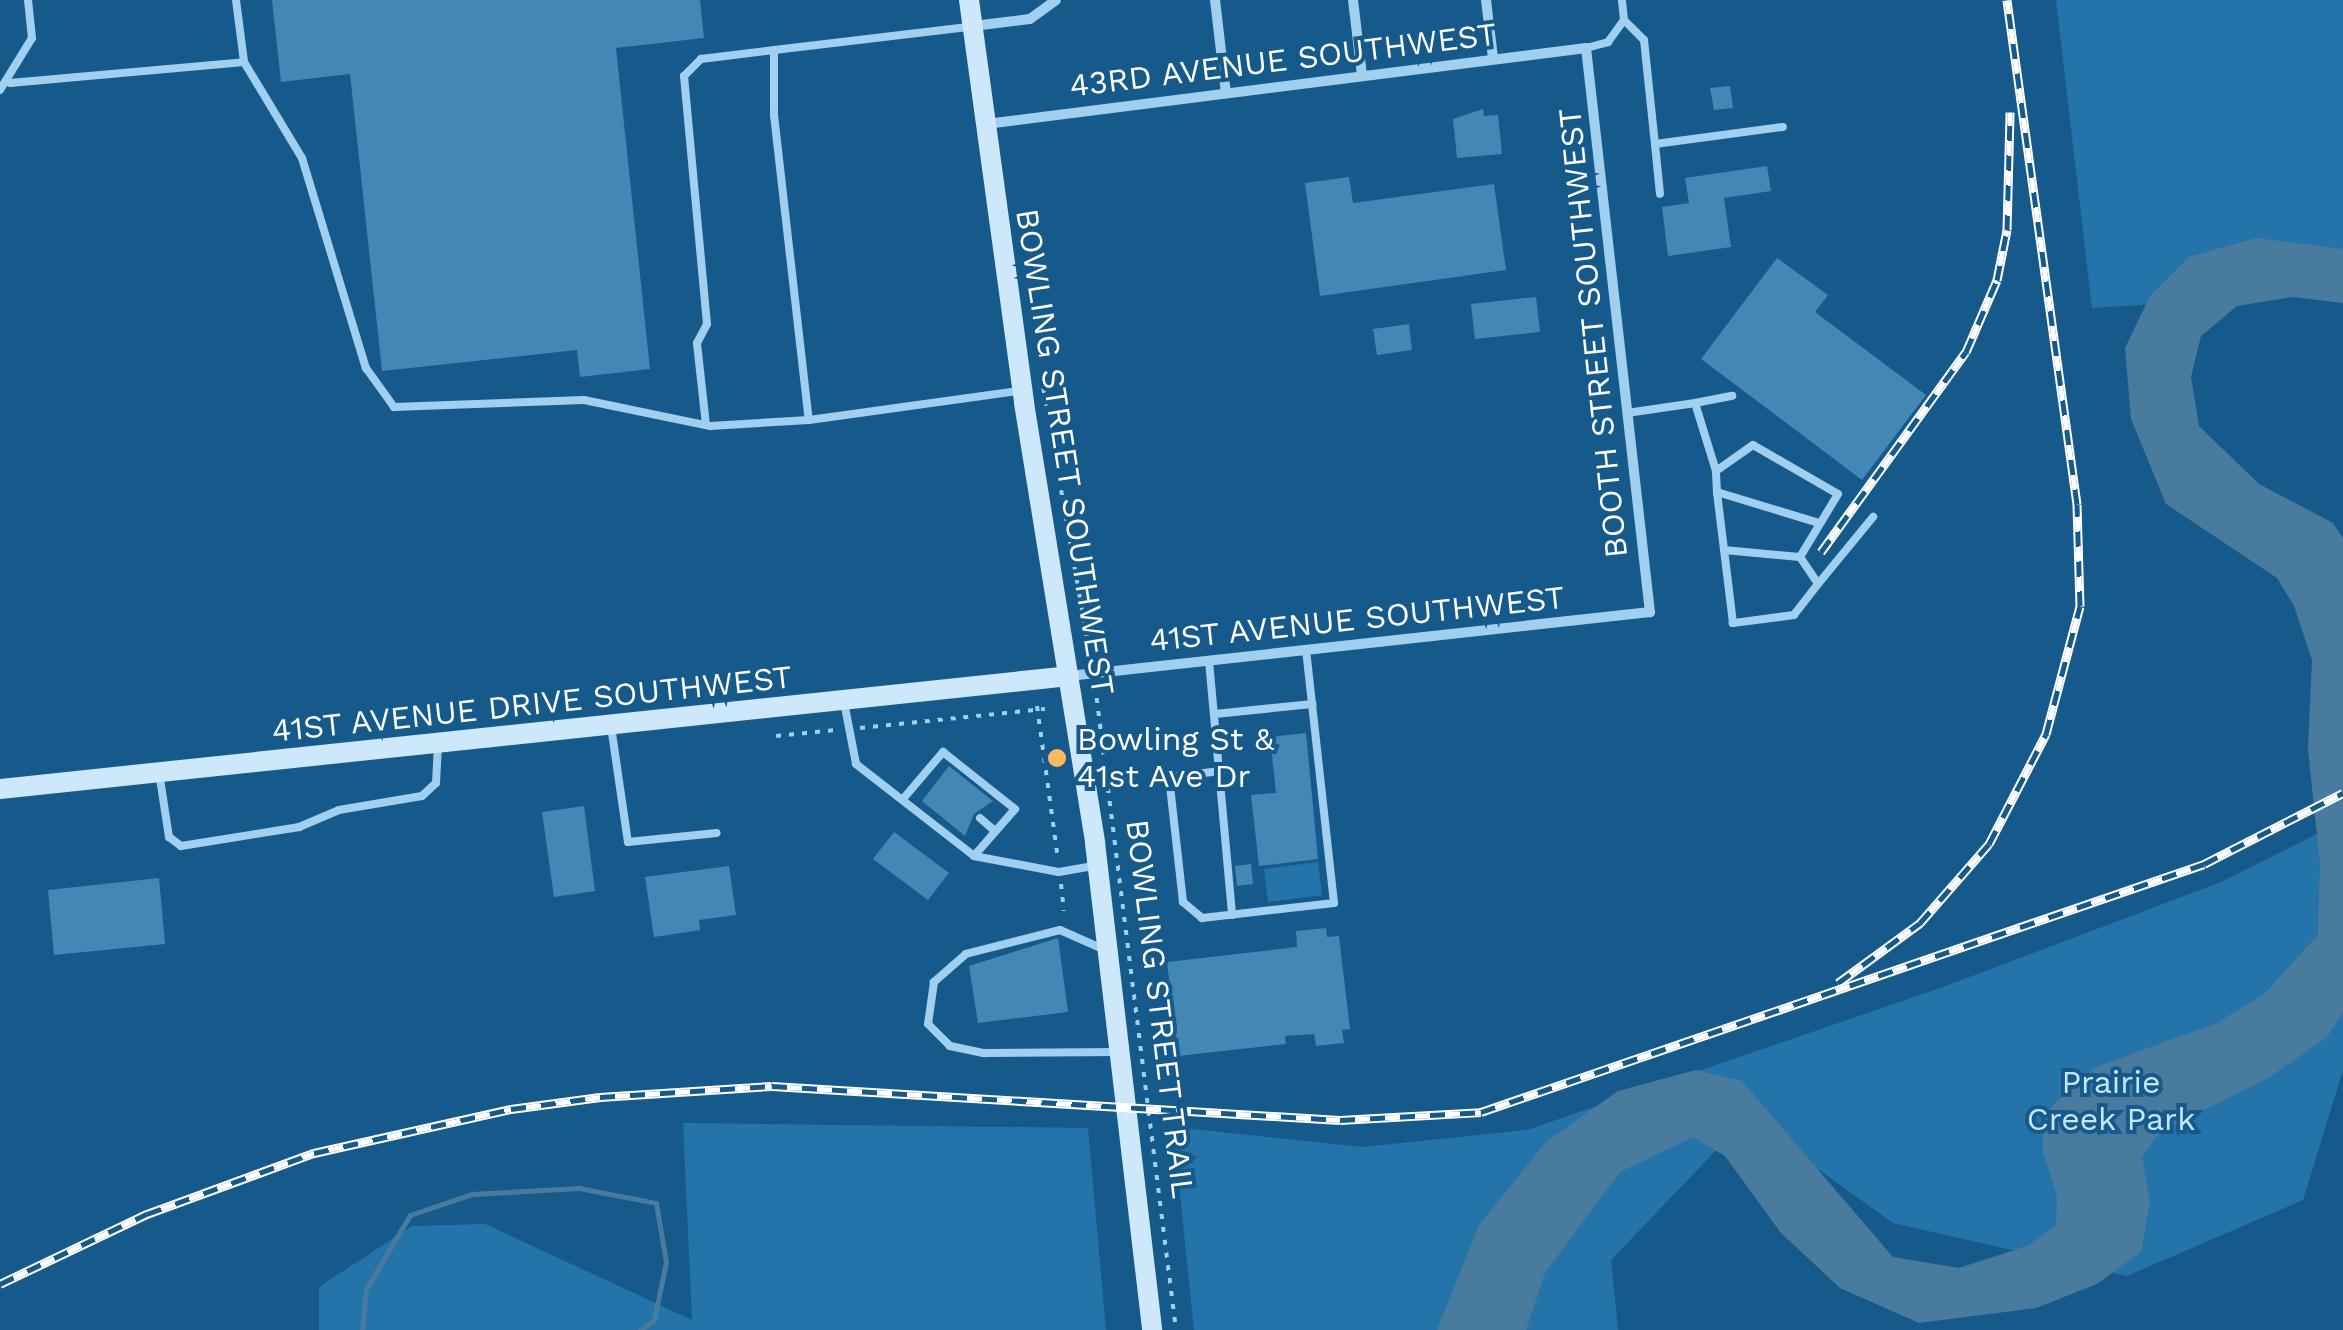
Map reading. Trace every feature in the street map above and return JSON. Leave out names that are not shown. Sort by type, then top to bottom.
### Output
[{"type":"main road","name":"BOWLING STREET SOUTHWEST","points":[[969,0],[1022,390],[1098,865],[1152,1329]]},
{"type":"main road","name":"41ST AVENUE DRIVE SOUTHWEST","points":[[0,789],[1069,676]]},
{"type":"street","points":[[973,26],[1030,19],[1056,0]]},
{"type":"street","points":[[1215,0],[1226,92]]},
{"type":"street","points":[[1353,0],[1362,75]]},
{"type":"street","points":[[1486,0],[1493,58]]},
{"type":"street","name":"43RD AVENUE SOUTHWEST","points":[[986,124],[1586,48]]},
{"type":"street","name":"BOOTH STREET SOUTHWEST","points":[[1586,48],[1650,612]]},
{"type":"street","name":"41ST AVENUE SOUTHWEST","points":[[1069,676],[1650,612]]},
{"type":"lane","points":[[0,90],[10,83],[32,38],[28,0]]},
{"type":"lane","points":[[236,0],[244,62],[302,158],[366,368],[394,407],[584,400],[706,425],[809,420],[1022,390]]},
{"type":"lane","points":[[1622,0],[1624,20],[1644,40],[1660,194]]},
{"type":"lane","points":[[1586,48],[1608,42],[1624,20]]},
{"type":"lane","points":[[706,425],[697,343],[707,324],[684,76],[701,60],[973,26]]},
{"type":"lane","points":[[774,50],[774,116],[809,420]]},
{"type":"lane","points":[[10,83],[244,62]]},
{"type":"lane","points":[[1655,144],[1783,127]]},
{"type":"lane","points":[[1627,413],[1732,396]]},
{"type":"lane","points":[[1695,402],[1716,471],[1732,623],[1794,615],[1873,517]]},
{"type":"lane","points":[[1716,471],[1753,445],[1838,494],[1800,556]]},
{"type":"lane","points":[[1717,492],[1819,523]]},
{"type":"lane","points":[[1724,550],[1800,556]]},
{"type":"lane","points":[[1800,556],[1818,584]]},
{"type":"lane","points":[[1221,771],[1169,777],[1183,902],[1202,918],[1334,903],[1306,651]]},
{"type":"lane","points":[[1209,661],[1232,915]]},
{"type":"lane","points":[[844,702],[856,764],[974,856],[1059,872],[1098,865]]},
{"type":"lane","points":[[1215,714],[1312,704]]},
{"type":"lane","points":[[611,726],[628,842],[716,833]]},
{"type":"lane","points":[[159,772],[169,837],[181,846],[298,827],[339,810],[422,796],[436,784],[438,744]]},
{"type":"lane","points":[[903,799],[943,752],[1015,808],[974,856]]},
{"type":"lane","points":[[927,772],[937,781]]},
{"type":"lane","points":[[980,818],[994,831]]},
{"type":"lane","points":[[1110,954],[1060,930],[966,954],[934,982],[928,1024],[950,1046],[984,1053],[1122,1052]]},
{"type":"path","points":[[1040,368],[1089,650]]},
{"type":"path","name":"BOWLING STREET TRAIL","points":[[1097,694],[1176,1328]]},
{"type":"path","points":[[776,736],[1040,708],[1064,911]]},
{"type":"green space","points":[[2056,0],[2343,0],[2343,292],[2092,308]]},
{"type":"green space","name":"Prairie Creek Park","points":[[2343,821],[2343,1070],[2303,1200],[2127,1276],[1893,1223],[1747,1118],[1611,1260],[1618,1330],[1194,1330],[1173,1127],[1363,1147],[1527,1130],[1943,987],[2221,882]]},
{"type":"green space","points":[[1318,862],[1322,895],[1268,902],[1264,869]]},
{"type":"green space","points":[[683,1123],[1088,1128],[1106,1330],[319,1330],[319,1287],[412,1226],[485,1224],[692,1320]]},
{"type":"shaded area","points":[[2256,238],[2343,249],[2343,303],[2293,297],[2237,306],[2201,336],[2191,377],[2199,426],[2259,484],[2333,523],[2343,538],[2343,1013],[2327,1037],[2267,1079],[2161,1131],[2142,1157],[2150,1203],[2141,1252],[2097,1284],[2036,1308],[1919,1323],[1840,1288],[1781,1233],[1725,1156],[1693,1137],[1620,1172],[1545,1273],[1526,1330],[1437,1330],[1479,1225],[1546,1142],[1618,1091],[1696,1070],[1742,1081],[1893,1257],[1959,1268],[2027,1246],[2056,1226],[2057,1196],[2043,1152],[2043,1119],[2054,1104],[2096,1067],[2217,1023],[2264,994],[2318,935],[2320,864],[2308,749],[2312,660],[2294,606],[2277,578],[2166,504],[2131,419],[2125,348],[2150,296],[2189,257]]},
{"type":"building","points":[[272,0],[700,0],[704,38],[616,48],[650,369],[580,377],[577,350],[382,371],[350,74],[281,82]]},
{"type":"building","points":[[1730,86],[1733,108],[1714,110],[1710,88]]},
{"type":"building","points":[[1483,109],[1484,116],[1498,115],[1502,154],[1457,158],[1453,119]]},
{"type":"building","points":[[1767,166],[1771,191],[1724,198],[1731,247],[1668,256],[1662,207],[1689,203],[1685,178]]},
{"type":"building","points":[[1349,177],[1353,203],[1494,184],[1506,270],[1320,296],[1305,183]]},
{"type":"building","points":[[1777,258],[1828,295],[1815,312],[1926,395],[1862,480],[1701,359]]},
{"type":"building","points":[[1536,297],[1540,332],[1475,339],[1471,304]]},
{"type":"building","points":[[1409,324],[1412,350],[1377,355],[1373,329]]},
{"type":"building","points":[[1306,733],[1318,859],[1259,866],[1251,795],[1276,793],[1270,737]]},
{"type":"building","points":[[949,766],[993,801],[974,814],[965,836],[922,801]]},
{"type":"building","points":[[584,806],[595,891],[554,897],[542,812]]},
{"type":"building","points":[[894,832],[949,873],[928,900],[873,859]]},
{"type":"building","points":[[1251,864],[1253,884],[1237,886],[1235,866]]},
{"type":"building","points":[[729,866],[736,915],[699,920],[700,930],[654,937],[645,877]]},
{"type":"building","points":[[159,878],[165,944],[54,955],[48,890]]},
{"type":"building","points":[[1326,928],[1327,937],[1339,936],[1350,1029],[1342,1030],[1344,1043],[1316,1046],[1314,1034],[1285,1036],[1286,1044],[1178,1056],[1167,962],[1297,947],[1296,931]]},
{"type":"building","points":[[1058,938],[1068,1012],[978,1023],[969,966]]},
{"type":"waterway","points":[[362,1330],[366,1289],[410,1215],[472,1194],[579,1188],[656,1203],[666,1262],[654,1320],[640,1330]]},
{"type":"railway","points":[[1838,983],[1920,923],[1989,844],[2046,734],[2080,606],[2077,504],[2007,0]]},
{"type":"railway","points":[[1821,552],[1966,352],[1997,280],[2007,230],[2010,112]]},
{"type":"railway","points":[[0,1284],[147,1214],[314,1153],[511,1109],[600,1097],[772,1086],[1340,1120],[1481,1112],[2204,864],[2343,793]]},
{"type":"place","name":"Bowling St & 41st Ave Dr","points":[[1057,758]]}]
